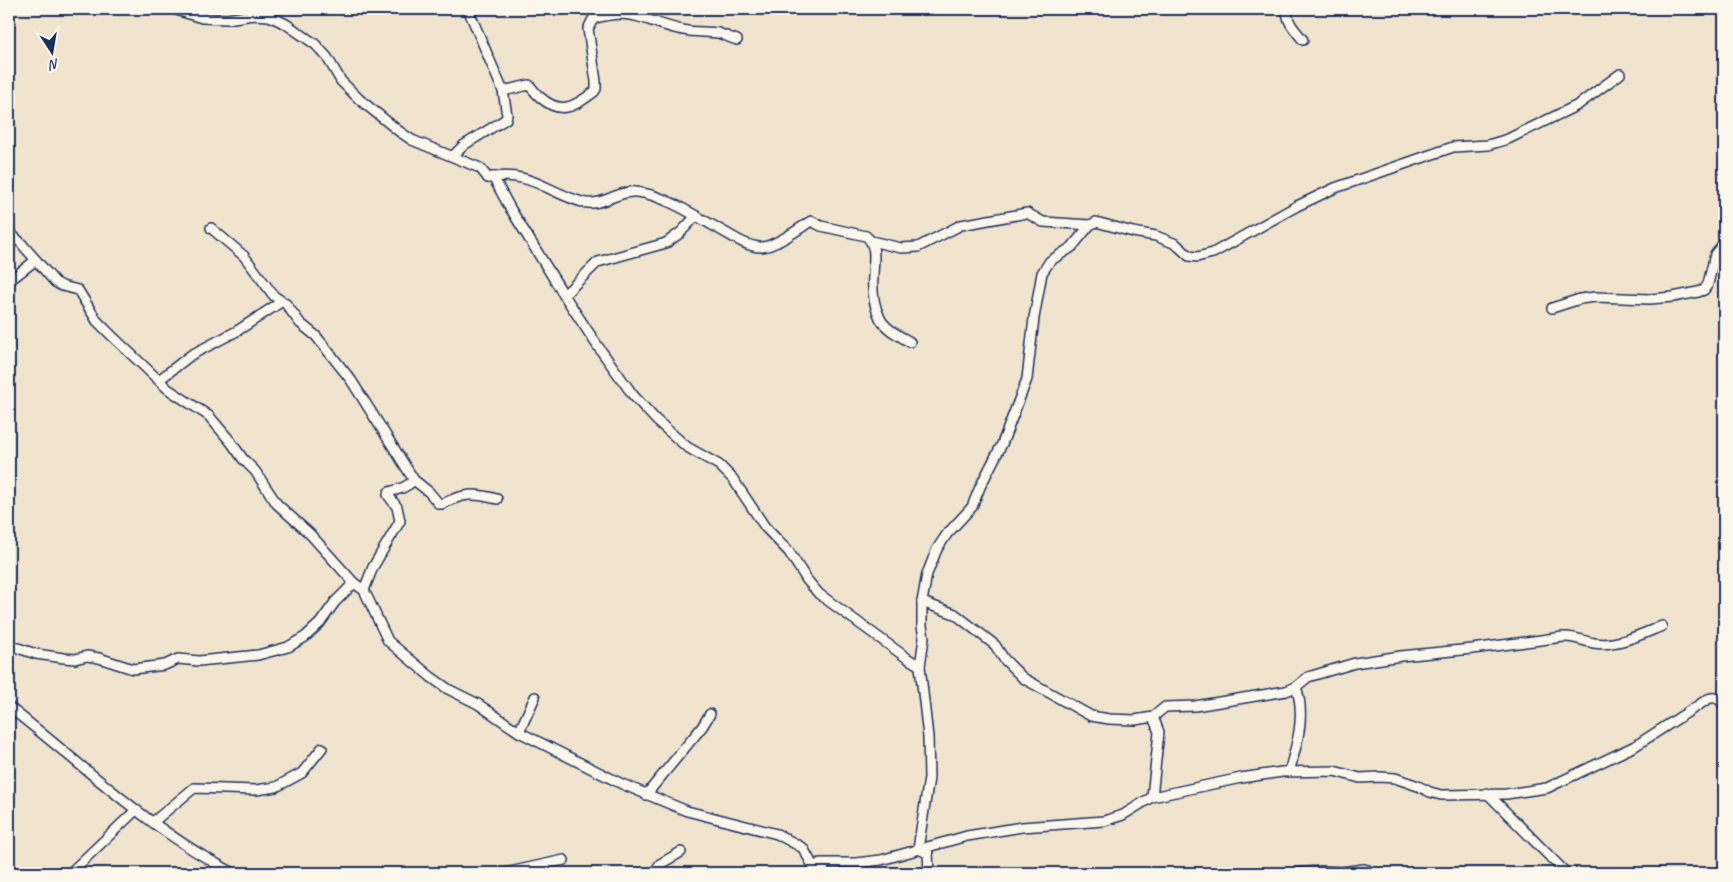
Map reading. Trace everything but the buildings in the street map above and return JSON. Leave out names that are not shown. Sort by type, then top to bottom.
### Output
[{"type":"street","points":[[172,9],[202,18],[269,16],[286,24],[315,44],[327,57],[341,81],[359,100],[382,119],[412,140],[480,168],[488,178]]},
{"type":"street","points":[[453,156],[464,145],[506,119],[507,115],[503,91],[468,9]]},
{"type":"street","points":[[1288,9],[1289,21],[1303,40]]},
{"type":"street","points":[[503,91],[528,85],[539,97],[552,105],[562,108],[568,108],[594,92],[596,81],[588,29],[593,19],[603,16],[630,14],[683,30],[717,33],[736,40]]},
{"type":"street","points":[[488,178],[502,175],[518,176],[582,202],[595,204],[619,194],[636,192],[652,195],[696,216],[737,240],[761,247],[772,245],[811,221],[821,226],[866,236],[871,241],[901,248],[918,247],[961,225],[1027,213],[1043,222],[1090,225],[1100,223],[1156,236],[1176,244],[1189,256],[1197,257],[1213,253],[1335,188],[1453,147],[1488,145],[1508,140],[1578,104],[1620,74]]},
{"type":"street","points":[[488,178],[493,177],[564,295],[633,395],[656,420],[687,447],[719,465],[733,479],[765,527],[789,552],[819,594],[906,658],[920,666]]},
{"type":"street","points":[[564,295],[598,262],[666,243],[680,234],[696,216]]},
{"type":"street","points":[[918,848],[928,778],[928,737],[920,666],[924,638],[922,602],[930,562],[947,534],[972,507],[1002,444],[1027,379],[1034,318],[1042,273],[1046,265],[1072,247],[1090,225]]},
{"type":"street","points":[[211,228],[244,256],[274,296],[291,311],[300,323],[316,336],[352,380],[414,480],[440,504],[468,494],[497,499]]},
{"type":"street","points":[[9,232],[55,282],[78,290],[97,321],[168,389],[209,416],[232,442],[243,459],[255,471],[277,504],[310,534],[354,582],[364,590],[388,641],[431,677],[448,689],[478,704],[519,732],[613,780],[687,811],[777,834],[803,848],[815,868],[826,873]]},
{"type":"street","points":[[871,241],[875,262],[873,276],[874,298],[880,319],[893,332],[910,342]]},
{"type":"street","points":[[1552,308],[1580,299],[1595,297],[1650,299],[1673,297],[1704,290],[1708,284],[1715,254],[1724,243]]},
{"type":"street","points":[[9,281],[36,260]]},
{"type":"street","points":[[159,380],[191,355],[237,331],[281,302]]},
{"type":"street","points":[[364,590],[373,567],[400,520],[397,508],[388,495],[389,492],[402,489],[414,480]]},
{"type":"street","points":[[9,645],[36,654],[75,659],[87,656],[99,658],[134,669],[165,665],[178,659],[199,662],[258,655],[288,647],[305,637],[320,623],[335,602],[354,582]]},
{"type":"street","points":[[922,602],[955,614],[995,645],[1004,659],[1022,678],[1091,716],[1135,720],[1153,717],[1166,707],[1195,706],[1286,691],[1308,677],[1355,663],[1563,637],[1596,644],[1613,642],[1636,637],[1662,626]]},
{"type":"street","points":[[1289,772],[1299,734],[1300,704],[1296,686]]},
{"type":"street","points":[[519,732],[535,697]]},
{"type":"street","points":[[815,868],[820,863],[856,863],[881,860],[918,848],[967,836],[1022,827],[1104,821],[1123,815],[1152,797],[1241,778],[1289,772],[1334,771],[1360,778],[1395,778],[1441,795],[1506,794],[1547,788],[1635,746],[1708,698],[1718,698],[1724,704]]},
{"type":"street","points":[[9,707],[136,810],[211,862],[234,873]]},
{"type":"street","points":[[646,794],[702,727],[710,714]]},
{"type":"street","points":[[1152,797],[1158,732],[1153,717]]},
{"type":"street","points":[[153,822],[194,788],[256,790],[276,787],[302,774],[322,748]]},
{"type":"street","points":[[1487,793],[1566,873]]},
{"type":"street","points":[[70,873],[136,810]]},
{"type":"street","points":[[918,848],[928,853],[929,873]]},
{"type":"street","points":[[654,873],[660,864],[681,852]]},
{"type":"street","points":[[505,873],[564,860]]},
{"type":"street","points":[[1292,873],[1341,872],[1364,869],[1371,873]]}]
